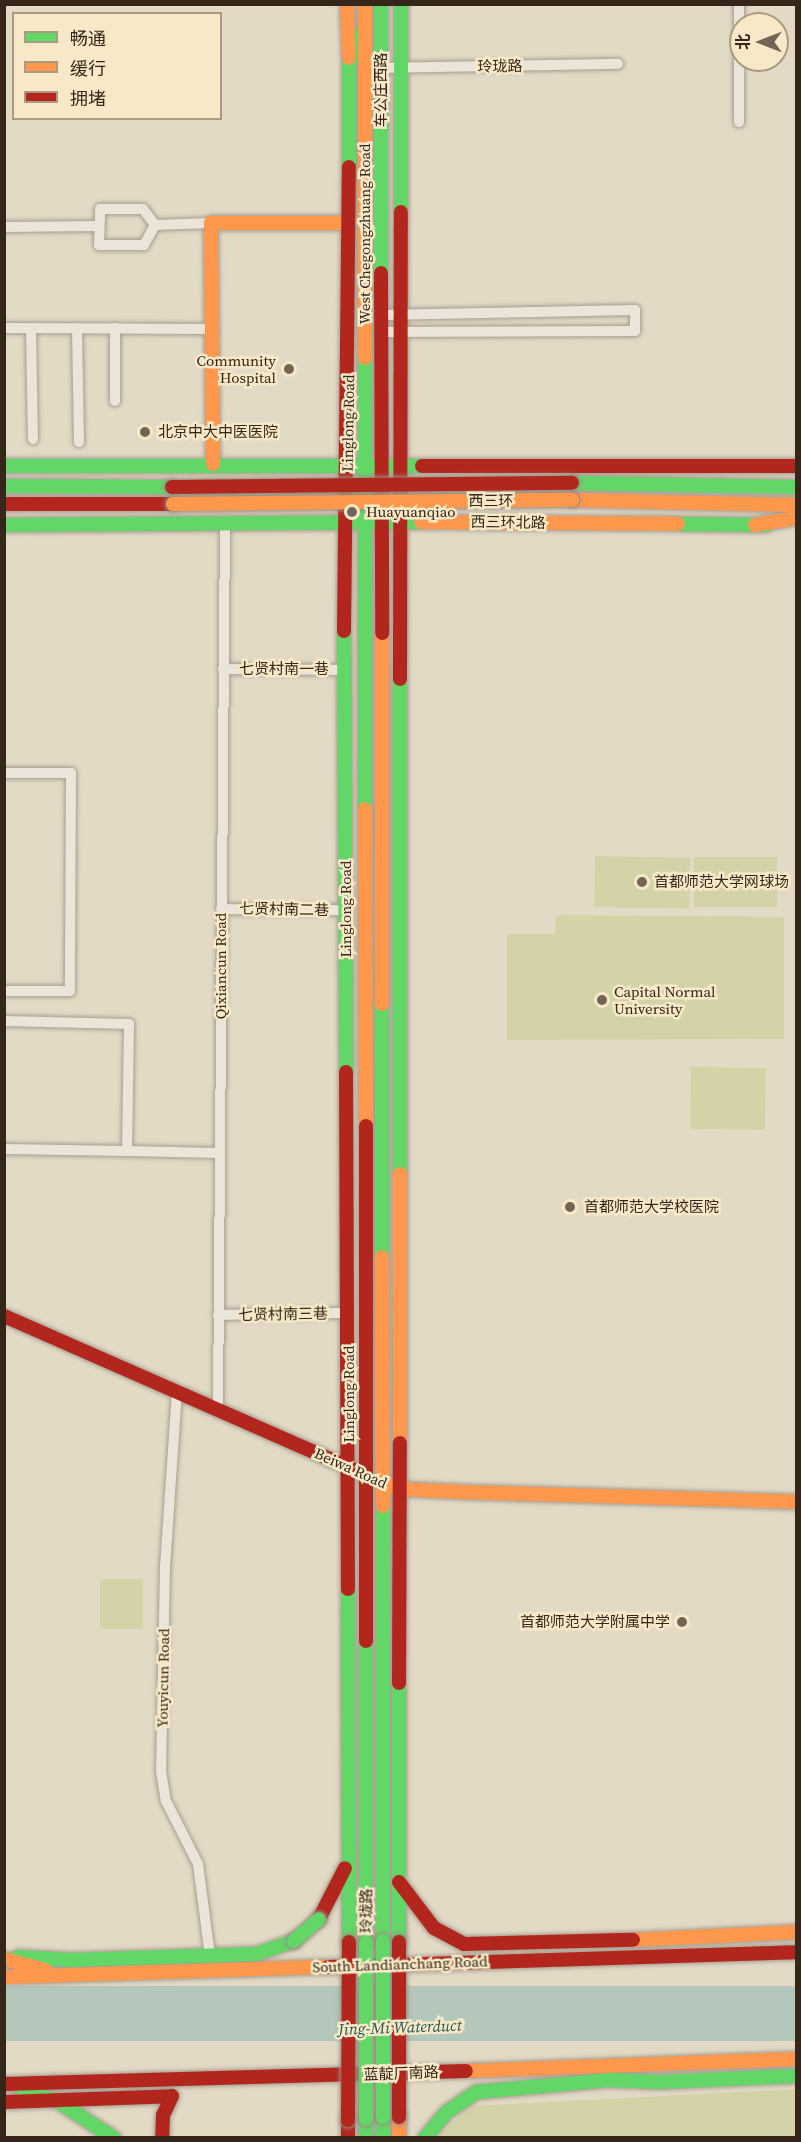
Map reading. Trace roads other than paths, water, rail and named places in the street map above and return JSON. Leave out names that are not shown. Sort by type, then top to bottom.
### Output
[{"type":"main road","points":[[346,4],[349,65]]},
{"type":"main road","name":"West Chegongzhuang Road","points":[[364,492],[365,4]]},
{"type":"main road","name":"车公庄西路","points":[[380,523],[381,4]]},
{"type":"main road","points":[[399,2138],[403,491],[400,4]]},
{"type":"main road","name":"Linglong Road","points":[[349,1857],[350,1468],[344,523],[348,463],[349,65],[365,25]]},
{"type":"main road","points":[[213,465],[211,224],[349,223]]},
{"type":"main road","points":[[4,466],[348,463],[796,466]]},
{"type":"main road","points":[[251,464],[251,522]]},
{"type":"main road","points":[[271,522],[291,493],[443,490],[461,464]]},
{"type":"main road","points":[[478,464],[478,522]]},
{"type":"main road","name":"西三环","points":[[4,486],[172,487],[572,483],[796,487]]},
{"type":"main road","name":"Linglong Road","points":[[364,492],[365,1674]]},
{"type":"main road","name":"西三环","points":[[4,504],[572,500],[796,505]]},
{"type":"main road","points":[[755,525],[796,518]]},
{"type":"main road","name":"西三环北路","points":[[4,525],[478,522],[796,526]]},
{"type":"main road","points":[[380,523],[383,1684],[401,1744]]},
{"type":"main road","name":"Beiwa Road","points":[[4,1316],[399,1490],[796,1502]]},
{"type":"main road","points":[[350,1718],[365,1674]]},
{"type":"main road","name":"玲珑路","points":[[365,1674],[366,2138]]},
{"type":"main road","name":"玲珑路","points":[[383,1684],[383,2138]]},
{"type":"main road","points":[[4,1959],[24,1956],[72,1960],[256,1954],[294,1941],[320,1919],[336,1891],[349,1857]]},
{"type":"main road","name":"玲珑路","points":[[348,2138],[349,1857]]},
{"type":"main road","points":[[399,1881],[434,1928],[447,1938],[484,1946],[736,1938],[796,1932]]},
{"type":"main road","name":"South Landianchang Road","points":[[4,1977],[796,1952]]},
{"type":"main road","points":[[4,1959],[66,1975]]},
{"type":"main road","name":"蓝靛厂南路","points":[[4,2085],[185,2082],[796,2059]]},
{"type":"main road","points":[[425,2138],[447,2112],[477,2092],[573,2086],[610,2080],[669,2063]]},
{"type":"main road","points":[[610,2080],[659,2082],[796,2076]]},
{"type":"main road","points":[[162,2138],[163,2115],[172,2096],[185,2082]]},
{"type":"main road","points":[[4,2085],[57,2101],[114,2138]]},
{"type":"main road","points":[[4,2102],[172,2096]]},
{"type":"street","points":[[739,4],[739,122]]},
{"type":"street","name":"玲珑路","points":[[381,68],[618,64]]},
{"type":"street","points":[[100,209],[143,209],[155,225],[144,245],[99,245],[100,209]]},
{"type":"street","points":[[155,225],[211,224]]},
{"type":"street","points":[[4,227],[99,226]]},
{"type":"street","points":[[381,315],[635,310],[635,331],[381,332]]},
{"type":"street","points":[[4,328],[212,328]]},
{"type":"street","points":[[31,328],[33,439]]},
{"type":"street","points":[[77,328],[79,442]]},
{"type":"street","points":[[115,328],[115,400]]},
{"type":"street","name":"Qixiancun Road","points":[[218,1410],[225,522]]},
{"type":"street","name":"七贤村南一巷","points":[[223,669],[345,670]]},
{"type":"street","points":[[4,774],[70,773],[70,991],[4,991]]},
{"type":"street","name":"七贤村南二巷","points":[[221,909],[346,910]]},
{"type":"street","points":[[4,1021],[129,1024],[127,1151]]},
{"type":"street","points":[[4,1149],[219,1153]]},
{"type":"street","name":"七贤村南三巷","points":[[218,1315],[349,1313]]},
{"type":"street","name":"Youyicun Road","points":[[177,1391],[168,1489],[161,1771],[166,1801],[198,1864],[210,1956]]},
{"type":"water","name":"Jing-Mi Waterduct","points":[[4,1986],[796,1986],[796,2041],[4,2041]]},
{"type":"place","name":"Community Hospital","points":[[289,369]]},
{"type":"place","name":"北京中大中医医院","points":[[145,432]]},
{"type":"place","name":"Huayuanqiao","points":[[352,512]]},
{"type":"place","name":"首都师范大学网球场","points":[[642,882]]},
{"type":"place","name":"Capital Normal University","points":[[602,1000]]},
{"type":"place","name":"首都师范大学校医院","points":[[570,1207]]},
{"type":"place","name":"首都师范大学附属中学","points":[[682,1622]]}]
